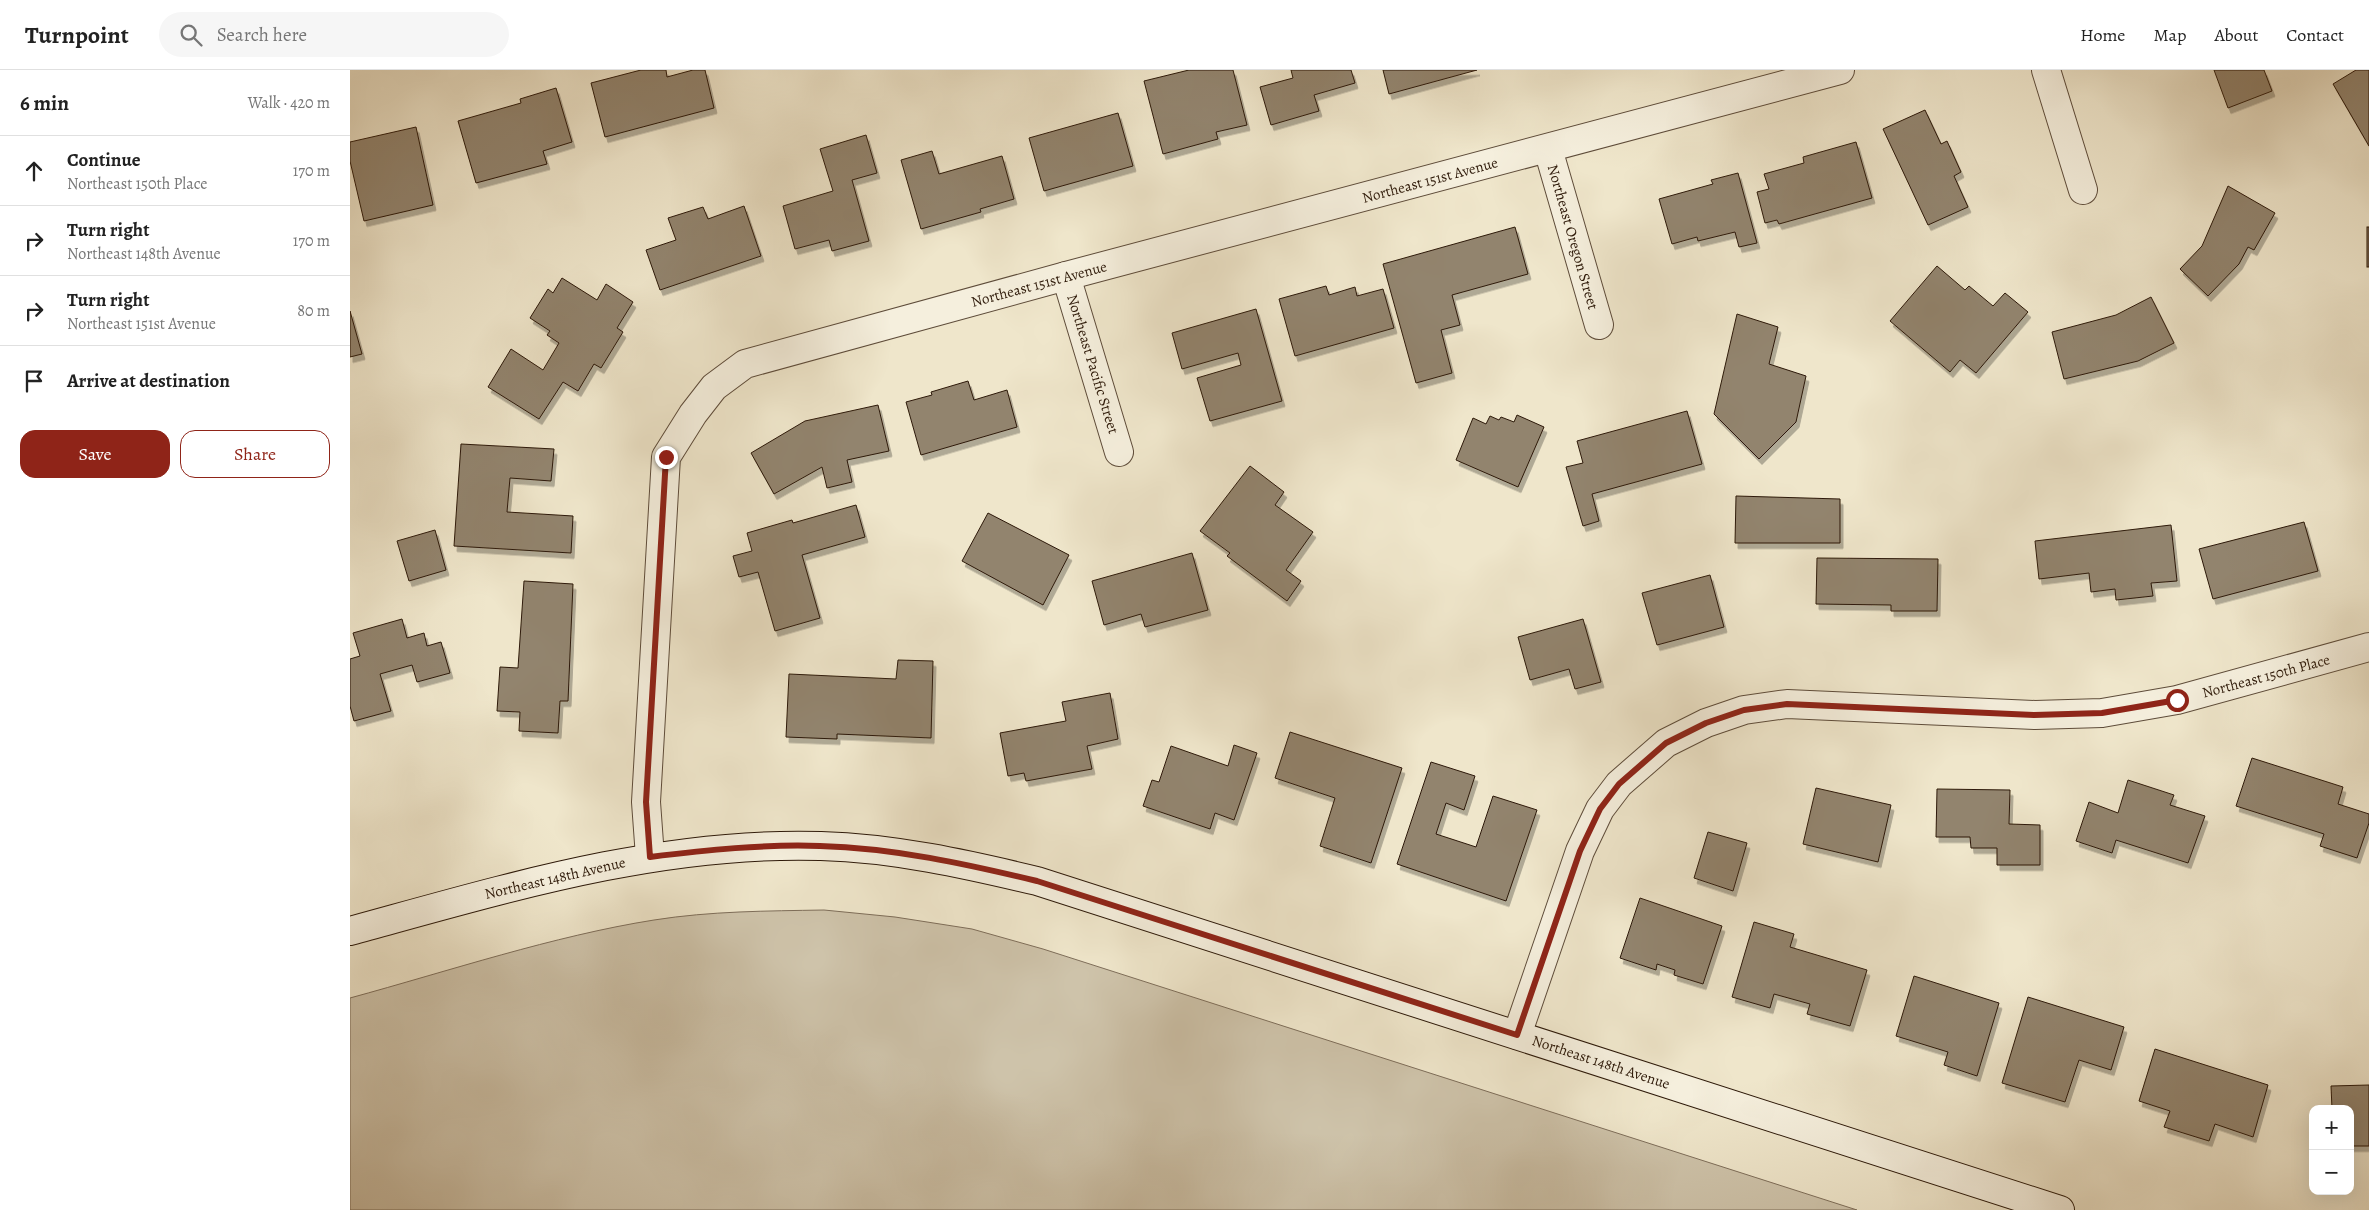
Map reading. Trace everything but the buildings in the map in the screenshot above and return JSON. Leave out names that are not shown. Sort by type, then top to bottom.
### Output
[{"type":"street","name":"Northeast 151st Avenue","points":[[650,857],[646,802],[666,457],[693,414],[714,387],[745,364],[1066,276],[1840,70]]},
{"type":"street","points":[[2046,70],[2083,190]]},
{"type":"street","name":"Northeast Oregon Street","points":[[1548,148],[1598,325]]},
{"type":"street","name":"Northeast Pacific Street","points":[[1066,276],[1119,452]]},
{"type":"street","name":"Northeast 150th Place","points":[[1517,1035],[1580,851],[1600,809],[1619,784],[1666,743],[1706,723],[1744,710],[1787,704],[2034,715],[2102,713],[2177,700],[2369,647]]},
{"type":"street","name":"Northeast 148th Avenue","points":[[350,931],[561,875],[650,857],[725,849],[821,846],[890,852],[962,863],[1037,881],[2060,1210]]},
{"type":"shaded area","points":[[824,910],[895,917],[972,929],[1043,949],[1857,1210],[350,1210],[350,998],[501,955],[616,927],[697,915]]},
{"type":"route","points":[[666,457],[646,802],[650,857],[696,851],[754,847],[821,846],[890,852],[962,863],[1037,881],[1517,1035],[1580,851],[1600,809],[1619,784],[1666,743],[1706,723],[1744,710],[1787,704],[1849,706],[1907,711],[2034,715],[2102,713],[2177,700]]}]
